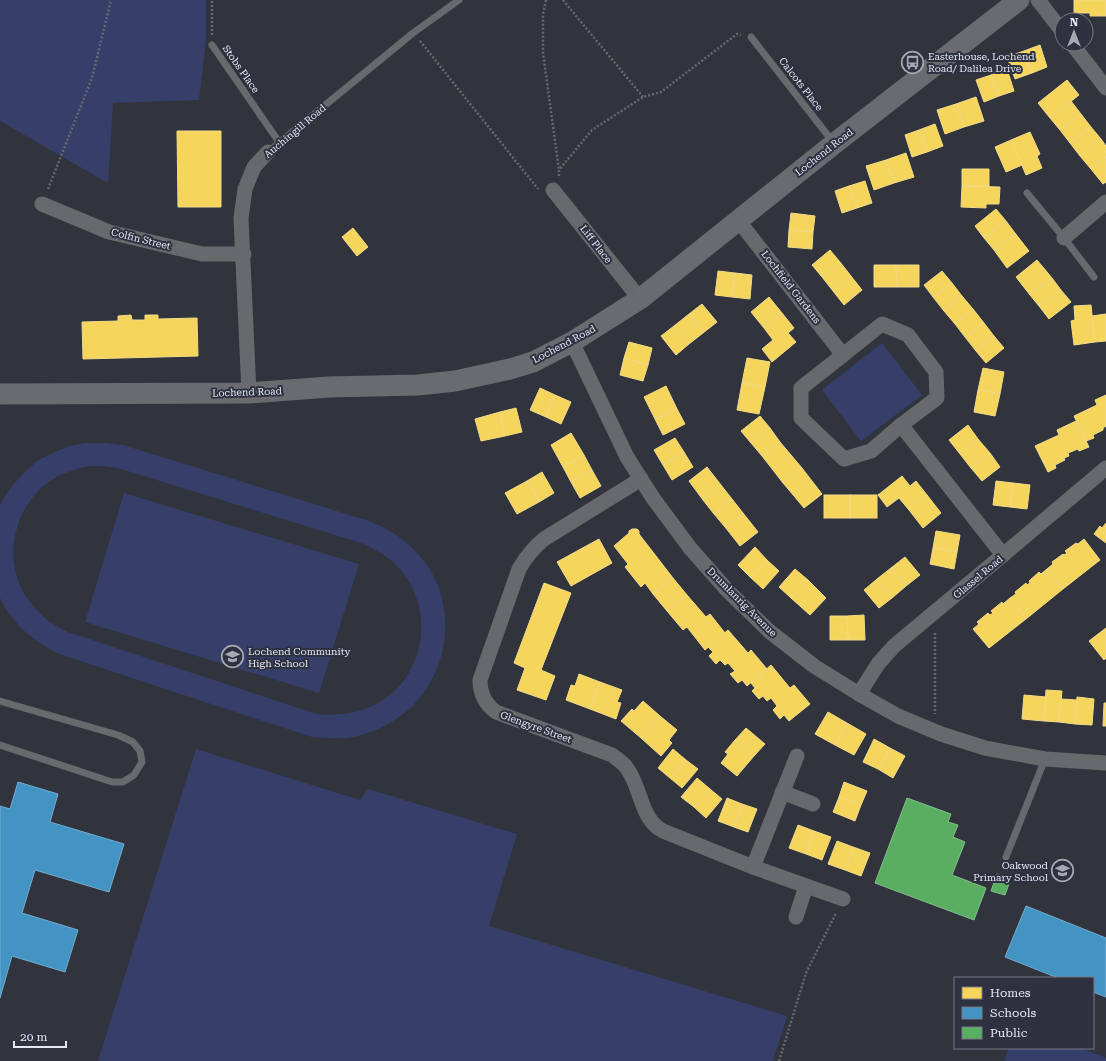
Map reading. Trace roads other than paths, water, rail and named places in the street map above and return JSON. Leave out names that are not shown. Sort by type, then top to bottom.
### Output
[{"type":"street","name":"Lochend Road","points":[[0,394],[249,393],[329,387],[418,385],[455,381],[510,370],[533,362],[572,342],[640,299],[834,143],[1019,0]]},
{"type":"street","points":[[1038,0],[1054,21]]},
{"type":"street","points":[[1078,52],[1106,88]]},
{"type":"street","name":"Auchingill Road","points":[[249,393],[244,254],[241,218],[245,189],[254,167],[274,147]]},
{"type":"street","name":"Liff Place","points":[[553,190],[640,299]]},
{"type":"street","points":[[1064,238],[1106,202]]},
{"type":"street","name":"Colfin Street","points":[[42,204],[109,232],[202,254],[244,254]]},
{"type":"street","name":"Lochfield Gardens","points":[[738,220],[844,355]]},
{"type":"street","points":[[882,324],[908,335],[936,372],[937,398],[871,451],[844,459],[801,418],[801,388],[844,355],[882,324]]},
{"type":"street","name":"Drumlanrig Avenue","points":[[572,342],[627,457],[653,498],[690,548],[728,591],[769,631],[814,666],[859,694],[898,716],[935,732],[985,748],[1045,759],[1106,763]]},
{"type":"street","points":[[901,426],[1003,556]]},
{"type":"street","name":"Glassel Road","points":[[859,694],[878,664],[894,646],[1106,468]]},
{"type":"street","name":"Glengyre Street","points":[[641,479],[544,539],[533,548],[525,558],[519,569],[480,680],[480,689],[483,699],[489,707],[496,712],[612,755],[621,761],[627,768],[648,816],[656,828],[753,867],[806,886],[840,905]]},
{"type":"street","points":[[753,867],[797,756]]},
{"type":"street","points":[[782,792],[813,804]]},
{"type":"street","points":[[796,917],[806,886]]},
{"type":"lane","name":"Auchingill Road","points":[[274,147],[413,33],[459,0]]},
{"type":"lane","name":"Calcots Place","points":[[751,37],[834,143]]},
{"type":"lane","name":"Stobs Place","points":[[212,45],[274,147]]},
{"type":"lane","points":[[1027,193],[1064,238],[1094,278]]},
{"type":"lane","points":[[0,701],[118,735],[132,742],[140,751],[142,762],[134,776],[123,782],[112,782],[0,745]]},
{"type":"lane","points":[[1006,857],[1045,759]]},
{"type":"place","name":"Easterhouse, Lochend Road/ Dalilea Drive","points":[[913,62]]},
{"type":"place","name":"Lochend Community High School","points":[[232,657]]},
{"type":"place","name":"Oakwood Primary School","points":[[1063,871]]}]
